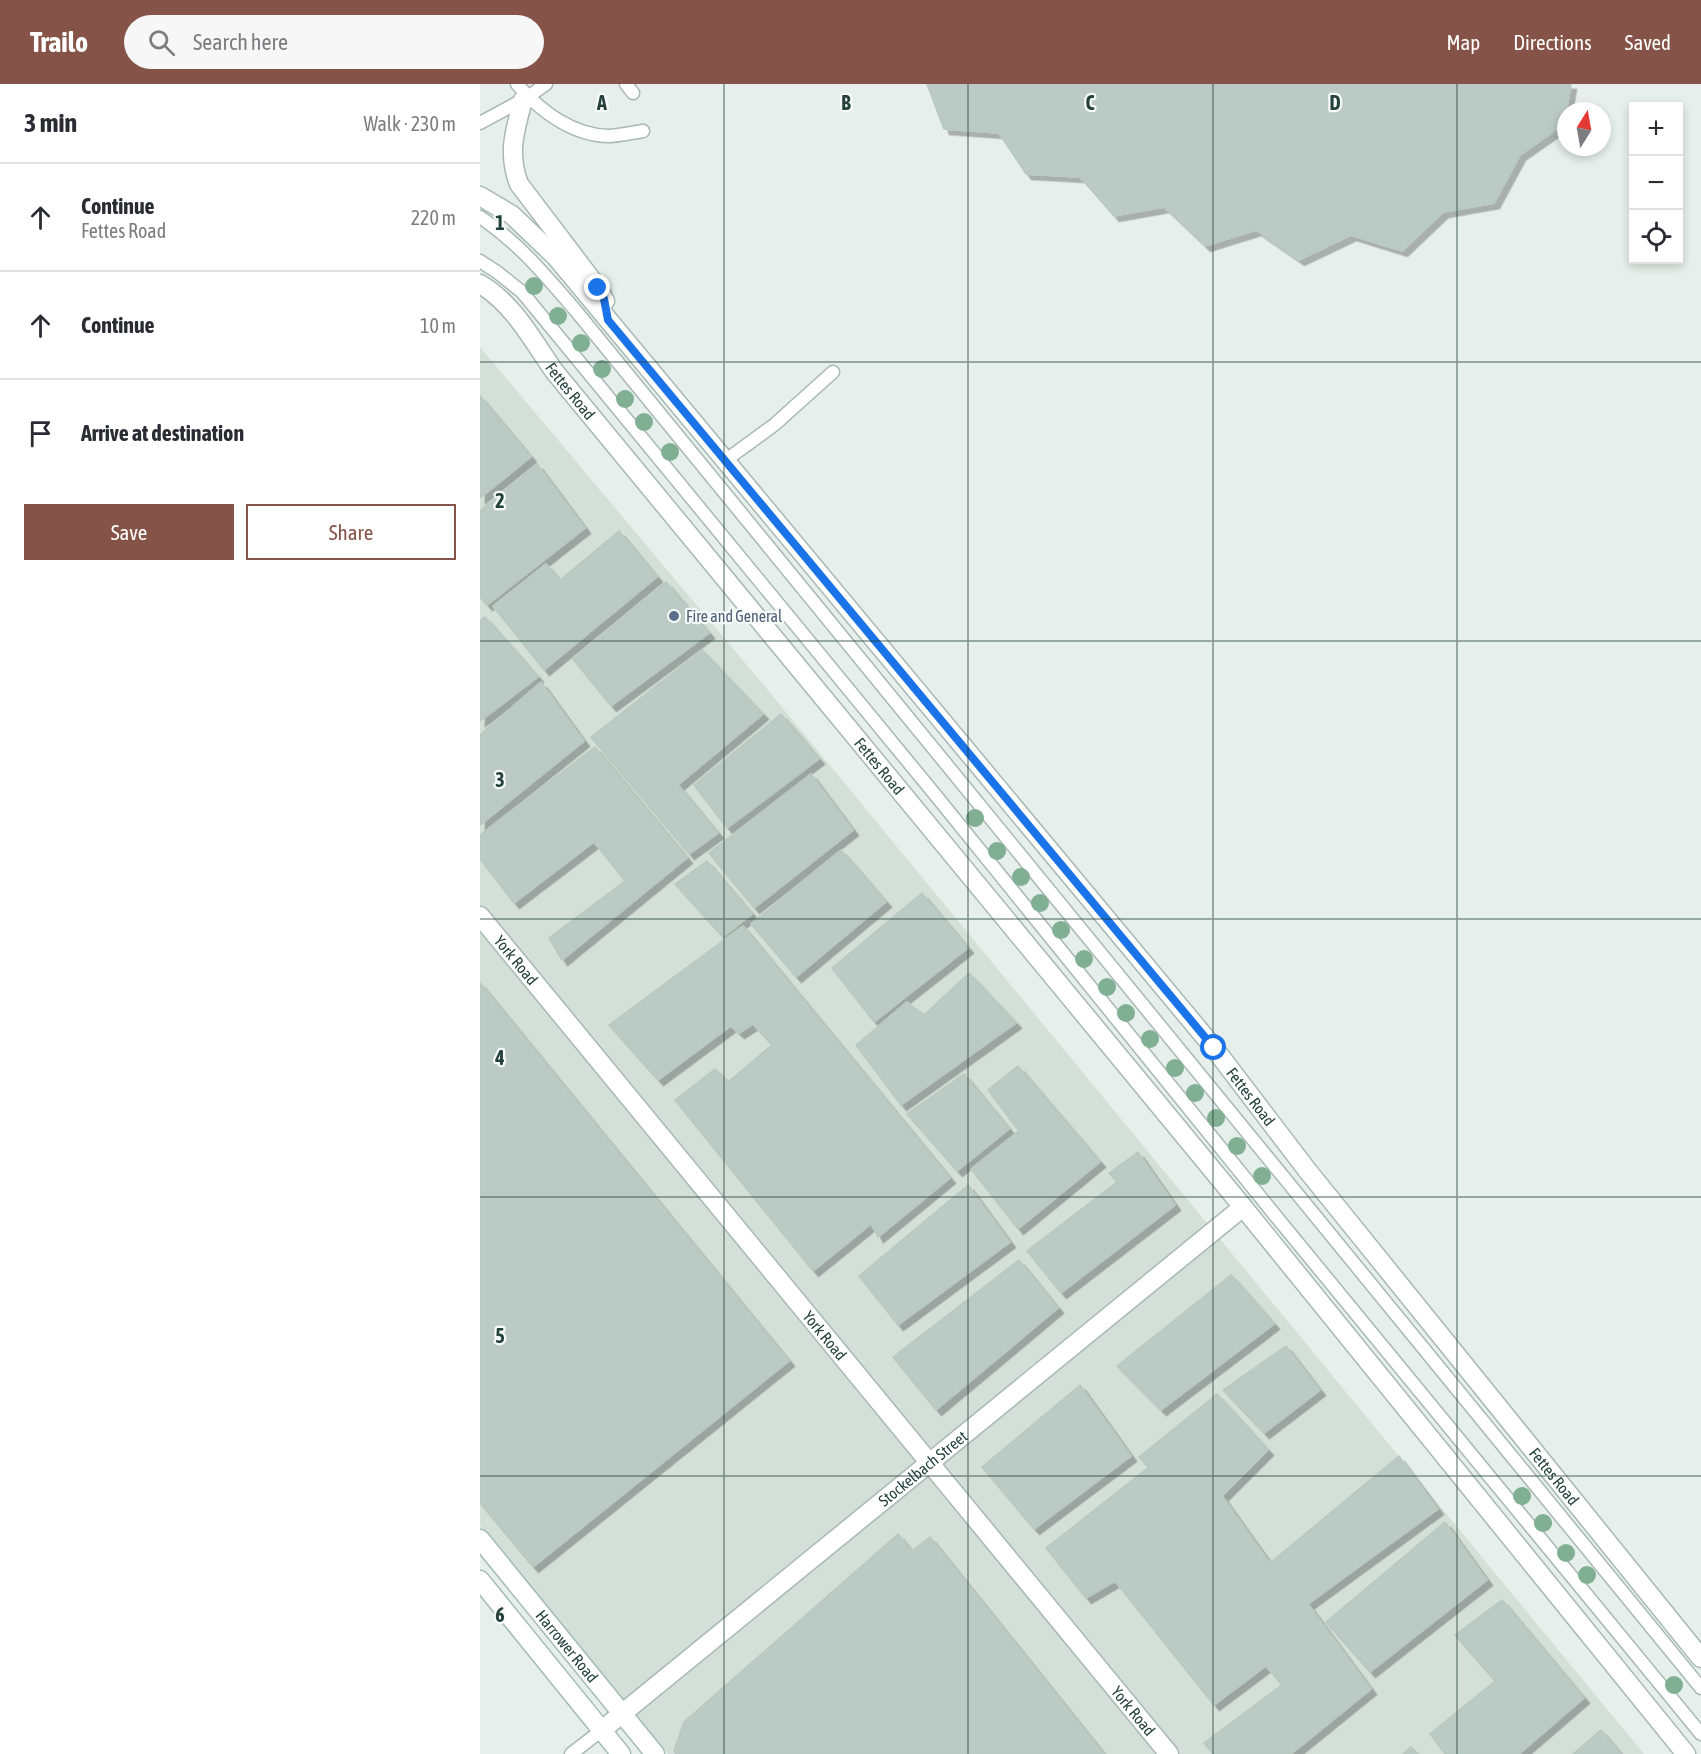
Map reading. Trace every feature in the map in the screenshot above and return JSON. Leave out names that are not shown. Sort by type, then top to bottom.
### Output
[{"type":"street","points":[[523,93],[512,156],[519,184],[598,288],[604,299],[608,320]]},
{"type":"street","name":"Fettes Road","points":[[480,196],[512,215],[556,257],[726,460],[1214,1048],[1312,1177],[1701,1658]]},
{"type":"street","name":"Fettes Road","points":[[480,284],[512,311],[554,371],[1243,1207],[1686,1754]]},
{"type":"street","name":"York Road","points":[[480,916],[1169,1754]]},
{"type":"street","name":"Stockelbach Street","points":[[602,1730],[1243,1207]]},
{"type":"street","name":"Harrower Road","points":[[480,1539],[655,1754]]},
{"type":"street","name":"Harrower Road","points":[[480,1580],[621,1754]]},
{"type":"lane","points":[[480,123],[523,93],[546,84]]},
{"type":"lane","points":[[523,93],[553,117],[580,131],[610,136],[643,131]]},
{"type":"lane","points":[[480,218],[502,232],[530,257],[576,311],[1701,1688]]},
{"type":"lane","points":[[480,261],[522,292],[930,788],[1279,1220],[1701,1734]]},
{"type":"lane","points":[[726,460],[774,424],[833,372]]},
{"type":"lane","points":[[571,1754],[602,1730]]},
{"type":"shaded area","points":[[480,347],[772,695],[1644,1754],[668,1754],[585,1655],[480,1526]]},
{"type":"building","points":[[927,84],[1571,84],[1568,102],[1557,102],[1557,129],[1520,155],[1494,203],[1443,212],[1402,251],[1351,235],[1299,260],[1256,230],[1205,246],[1164,207],[1114,216],[1080,177],[1026,174],[999,133],[944,129]]},
{"type":"building","points":[[927,84],[1571,84],[1568,102],[1557,102],[1557,129],[1520,155],[1494,203],[1443,212],[1402,251],[1351,235],[1299,260],[1256,230],[1205,246],[1164,207],[1114,216],[1080,177],[1026,174],[999,133],[944,129]]},
{"type":"building","points":[[480,396],[531,457],[480,498]]},
{"type":"building","points":[[537,464],[585,528],[487,605],[480,597],[480,511]]},
{"type":"building","points":[[619,531],[657,577],[544,670],[493,606],[546,564],[560,580]]},
{"type":"building","points":[[666,582],[709,633],[611,706],[573,659]]},
{"type":"building","points":[[485,617],[538,677],[480,721],[480,621]]},
{"type":"building","points":[[702,650],[763,714],[678,785],[718,833],[689,854],[591,737]]},
{"type":"building","points":[[541,682],[584,741],[480,825],[480,735]]},
{"type":"building","points":[[781,714],[819,759],[727,828],[694,785]]},
{"type":"building","points":[[595,747],[687,858],[562,960],[549,938],[625,881],[594,842],[514,903],[480,859],[480,835]]},
{"type":"building","points":[[811,774],[853,830],[754,908],[709,853]]},
{"type":"building","points":[[841,850],[886,902],[796,977],[751,924]]},
{"type":"building","points":[[707,861],[752,914],[723,937],[675,884]]},
{"type":"building","points":[[922,893],[968,948],[874,1022],[832,968]]},
{"type":"building","points":[[743,926],[950,1178],[878,1237],[871,1224],[813,1271],[675,1100],[715,1069],[728,1082],[772,1045],[753,1024],[739,1033],[731,1026],[658,1080],[609,1025]]},
{"type":"building","points":[[969,973],[1016,1023],[901,1105],[856,1045],[907,1002],[924,1015]]},
{"type":"building","points":[[480,983],[789,1361],[533,1567],[480,1503]]},
{"type":"building","points":[[1018,1066],[1100,1162],[1018,1229],[971,1169],[1019,1131],[988,1090]]},
{"type":"building","points":[[964,1074],[1009,1129],[957,1171],[907,1114]]},
{"type":"building","points":[[1138,1152],[1175,1205],[1061,1293],[1027,1251],[1117,1182],[1109,1173]]},
{"type":"building","points":[[968,1185],[1010,1242],[898,1325],[859,1276]]},
{"type":"building","points":[[1019,1260],[1058,1308],[936,1410],[893,1357]]},
{"type":"building","points":[[1231,1275],[1274,1324],[1161,1410],[1117,1366]]},
{"type":"building","points":[[1286,1346],[1320,1390],[1264,1433],[1223,1390]]},
{"type":"building","points":[[1080,1385],[1131,1456],[1034,1529],[982,1467]]},
{"type":"building","points":[[1217,1394],[1268,1450],[1222,1496],[1270,1563],[1399,1456],[1438,1509],[1308,1604],[1371,1689],[1291,1754],[1213,1754],[1204,1743],[1282,1685],[1266,1666],[1214,1705],[1115,1581],[1086,1598],[1046,1548],[1149,1467],[1139,1457]]},
{"type":"building","points":[[1445,1522],[1487,1580],[1370,1672],[1326,1622]]},
{"type":"building","points":[[898,1534],[912,1551],[930,1537],[1104,1754],[676,1754],[674,1751],[684,1722]]},
{"type":"building","points":[[1502,1600],[1584,1698],[1519,1754],[1445,1754],[1430,1734],[1495,1681],[1455,1635]]},
{"type":"building","points":[[1601,1730],[1621,1754],[1573,1754]]},
{"type":"building","points":[[1411,1747],[1418,1754],[1403,1754]]},
{"type":"place","name":"Fire and General","points":[[674,616]]},
{"type":"route","points":[[598,288],[604,299],[608,320],[1214,1048]]}]
